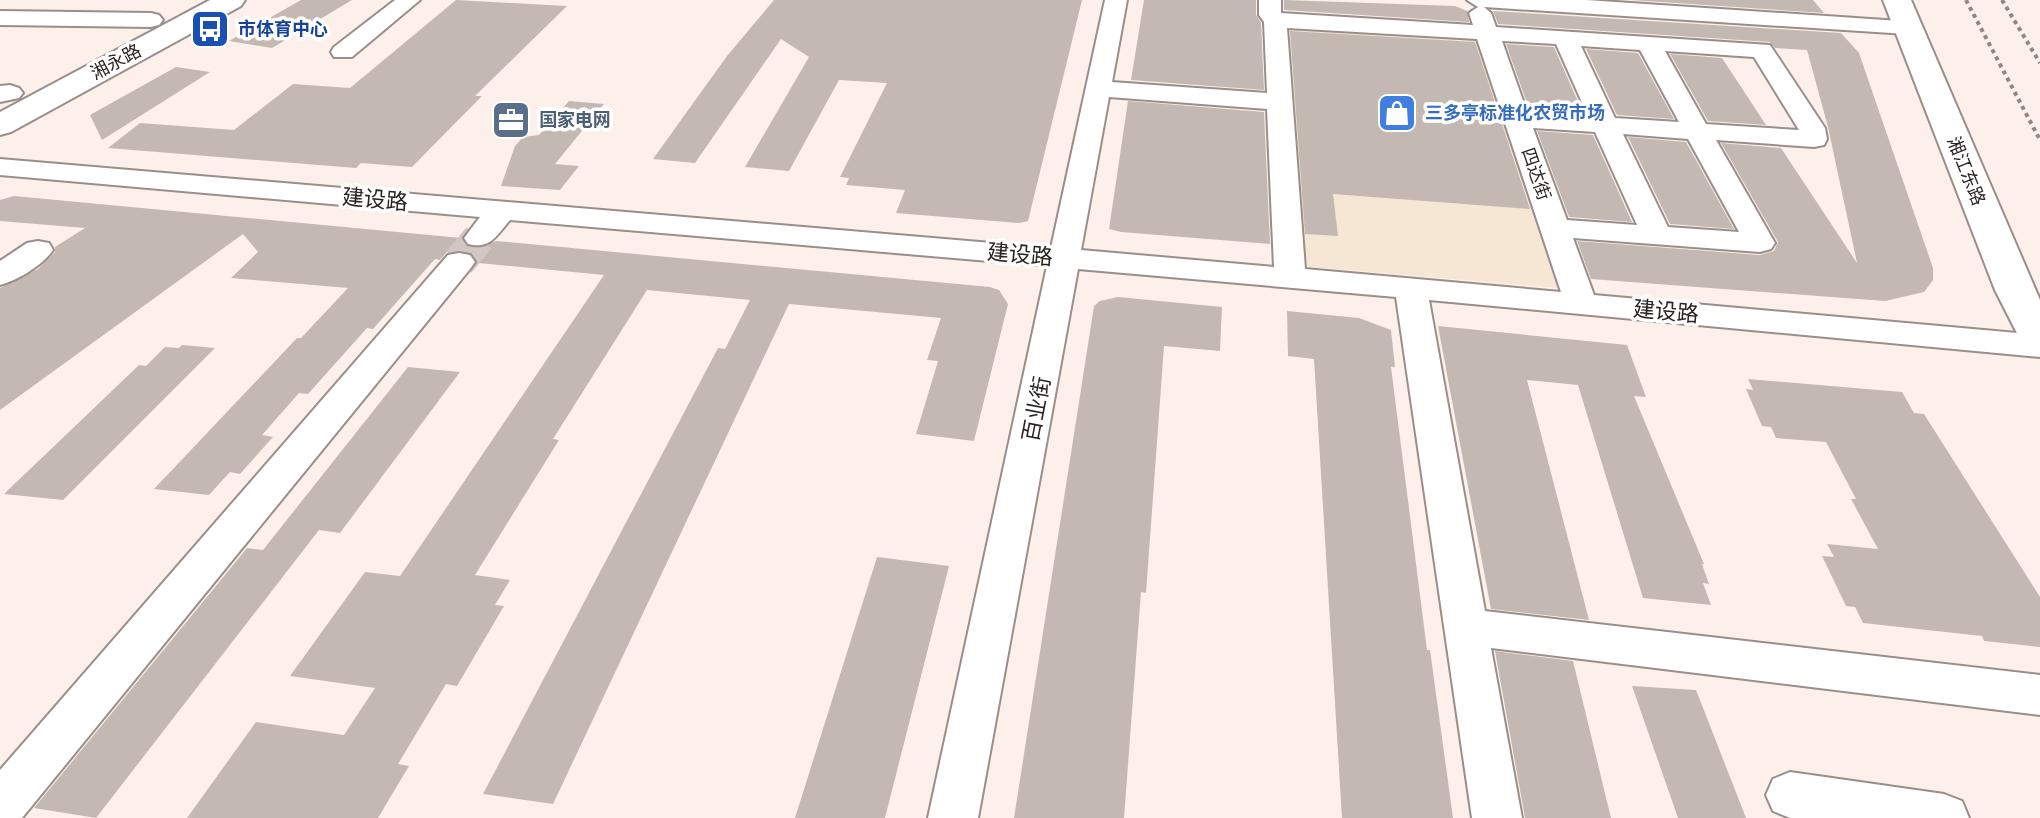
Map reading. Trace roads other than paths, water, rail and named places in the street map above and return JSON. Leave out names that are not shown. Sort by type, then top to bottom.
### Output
[{"type":"main road","name":"湘永路","points":[[3,95],[189,0]]},
{"type":"main road","name":"湘永路","points":[[0,125],[231,0]]},
{"type":"main road","name":"湘江东路","points":[[1902,13],[2015,290],[2040,340]]},
{"type":"street","points":[[343,52],[409,0]]},
{"type":"street","name":"百业街","points":[[953,818],[1116,0]]},
{"type":"street","points":[[1477,0],[1902,13]]},
{"type":"street","name":"四达街","points":[[1477,0],[1581,304]]},
{"type":"street","points":[[1290,277],[1273,10],[1487,33],[1762,50],[1812,128],[1814,139],[1517,119]]},
{"type":"street","points":[[0,18],[151,20]]},
{"type":"street","points":[[1565,38],[1657,236]]},
{"type":"street","points":[[1555,228],[1760,243],[1648,43]]},
{"type":"street","points":[[1097,89],[1279,102]]},
{"type":"street","name":"建设路","points":[[0,167],[1290,277],[2040,346]]},
{"type":"street","points":[[0,807],[502,210]]},
{"type":"street","points":[[0,275],[38,250]]},
{"type":"street","points":[[1411,288],[1497,818]]},
{"type":"street","points":[[1466,627],[2040,695]]},
{"type":"street","points":[[1790,795],[1944,818]]},
{"type":"tunnel","points":[[459,262],[479,238]]},
{"type":"place","name":"市体育中心","points":[[210,29]]},
{"type":"place","name":"三多亭标准化农贸市场","points":[[1397,113]]},
{"type":"place","name":"国家电网","points":[[511,120]]}]
